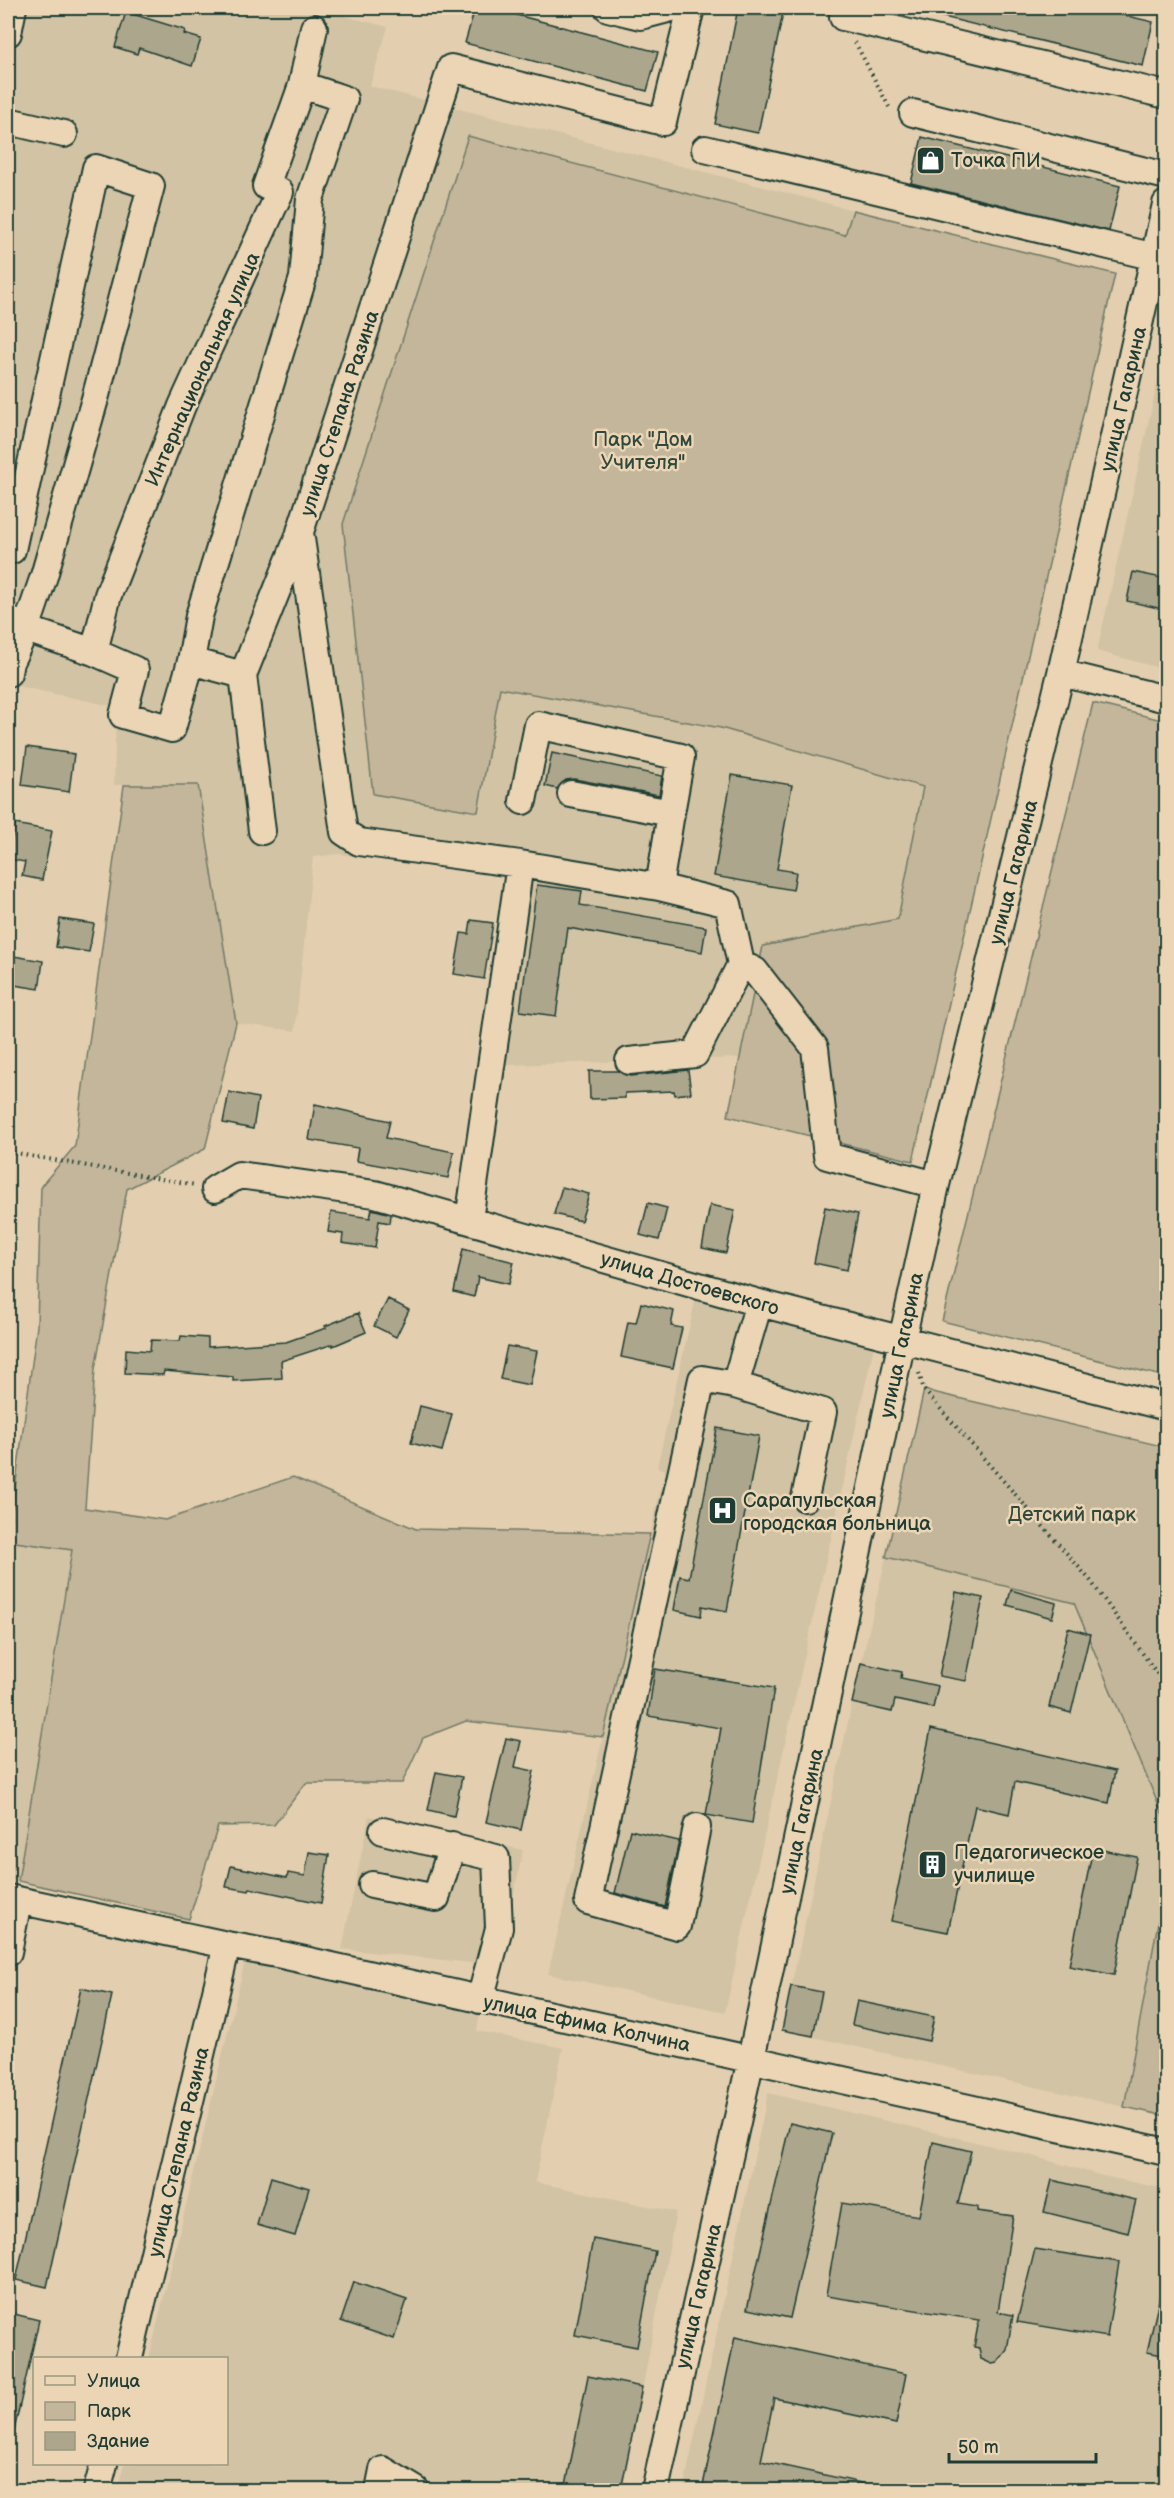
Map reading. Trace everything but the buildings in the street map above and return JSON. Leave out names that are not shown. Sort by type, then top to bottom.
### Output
[{"type":"street","points":[[8,33],[13,8]]},
{"type":"street","points":[[608,8],[641,16],[672,8]]},
{"type":"street","name":"улица Степана Разина","points":[[691,8],[663,122],[451,68],[300,532],[344,832],[359,842],[520,864],[659,887],[728,904],[741,964]]},
{"type":"street","points":[[844,12],[1167,95]]},
{"type":"street","name":"Интернациональная улица","points":[[93,652],[108,595],[182,406],[280,192],[266,186],[302,85],[314,28]]},
{"type":"street","points":[[17,624],[135,670],[123,715],[172,729],[191,661],[199,616],[303,278],[310,199],[344,99],[302,85]]},
{"type":"street","points":[[901,110],[1167,176]]},
{"type":"street","points":[[8,121],[64,134]]},
{"type":"street","points":[[705,149],[1155,257]]},
{"type":"street","points":[[8,673],[17,624],[48,562],[95,399],[151,186],[96,168],[10,549],[48,562]]},
{"type":"street","name":"улица Гагарина","points":[[655,2490],[751,2059],[936,1185],[1061,673],[1167,204]]},
{"type":"street","points":[[262,831],[243,675],[300,532]]},
{"type":"street","points":[[191,661],[243,675]]},
{"type":"street","points":[[1061,673],[1167,699]]},
{"type":"street","points":[[524,801],[538,725],[681,758],[659,887]]},
{"type":"street","points":[[571,794],[671,813]]},
{"type":"street","points":[[469,1220],[520,864]]},
{"type":"street","points":[[629,1061],[695,1054],[741,964],[755,971],[815,1048],[828,1156],[936,1185]]},
{"type":"street","name":"улица Достоевского","points":[[215,1189],[239,1175],[375,1194],[759,1303],[1167,1407]]},
{"type":"street","points":[[735,1385],[759,1303]]},
{"type":"street","points":[[697,1827],[677,1926],[588,1901],[702,1378],[735,1385],[823,1412],[806,1498]]},
{"type":"street","points":[[383,1831],[496,1858],[499,1928],[480,2000]]},
{"type":"street","points":[[372,1885],[436,1898],[452,1846]]},
{"type":"street","points":[[8,1952],[13,1899]]},
{"type":"street","name":"улица Ефима Колчина","points":[[13,1899],[282,1955],[1167,2152]]},
{"type":"street","name":"улица Степана Разина","points":[[129,2357],[227,1945]]},
{"type":"street","points":[[98,2490],[104,2465]]},
{"type":"street","points":[[379,2490],[383,2470],[416,2490]]},
{"type":"path","points":[[844,12],[901,110]]},
{"type":"path","points":[[8,1152],[215,1189]]},
{"type":"path","points":[[918,1372],[924,1390],[1090,1580],[1167,1686]]},
{"type":"shaded area","points":[[8,8],[313,8],[388,27],[370,86],[853,210],[845,235],[468,136],[478,812],[500,688],[721,728],[923,787],[898,919],[763,946],[740,1058],[506,1065],[529,880],[339,854],[313,857],[295,1031],[236,1023],[198,785],[114,785],[116,707],[8,684]]},
{"type":"shaded area","points":[[1166,344],[1166,670],[1097,651]]},
{"type":"shaded area","points":[[696,1298],[876,1337],[725,2012],[548,1974],[665,1470],[657,1467]]},
{"type":"shaded area","points":[[8,1541],[72,1549],[18,1881],[8,1879]]},
{"type":"shaded area","points":[[886,1557],[1074,1603],[1166,1823],[1166,1879],[1124,2107],[782,2030],[852,1703]]},
{"type":"shaded area","points":[[369,1816],[523,1850],[499,1966],[342,1949]]},
{"type":"shaded area","points":[[245,1961],[481,2008],[477,2031],[563,2048],[535,2182],[676,2212],[623,2490],[117,2490],[124,2465],[228,2465],[228,2357],[149,2357]]},
{"type":"shaded area","points":[[768,2093],[1022,2153],[1103,2176],[1166,2189],[1166,2490],[683,2490]]},
{"type":"green space","name":"Парк \"Дом Учителя\"","points":[[468,136],[845,235],[853,210],[1115,274],[913,1161],[728,1116],[763,946],[898,919],[923,787],[721,728],[500,688],[478,812],[373,794],[343,524]]},
{"type":"green space","points":[[1093,703],[1166,721],[1166,1377],[942,1321]]},
{"type":"green space","points":[[124,785],[198,785],[236,1023],[205,1149],[127,1189],[95,1369],[85,1508],[165,1520],[293,1477],[416,1529],[650,1534],[603,1737],[466,1721],[423,1738],[402,1783],[306,1783],[274,1825],[218,1826],[189,1919],[18,1881],[72,1550],[8,1541],[37,1326],[41,1186],[75,1146]]},
{"type":"green space","name":"Детский парк","points":[[924,1390],[1166,1447],[1166,1823],[1074,1603],[886,1557]]},
{"type":"green space","points":[[1166,1879],[1166,2116],[1124,2107]]},
{"type":"place","name":"Точка ПИ","points":[[930,160]]},
{"type":"place","name":"Сарапульская городская больница","points":[[722,1511]]},
{"type":"place","name":"Педагогическое училище","points":[[933,1864]]}]
